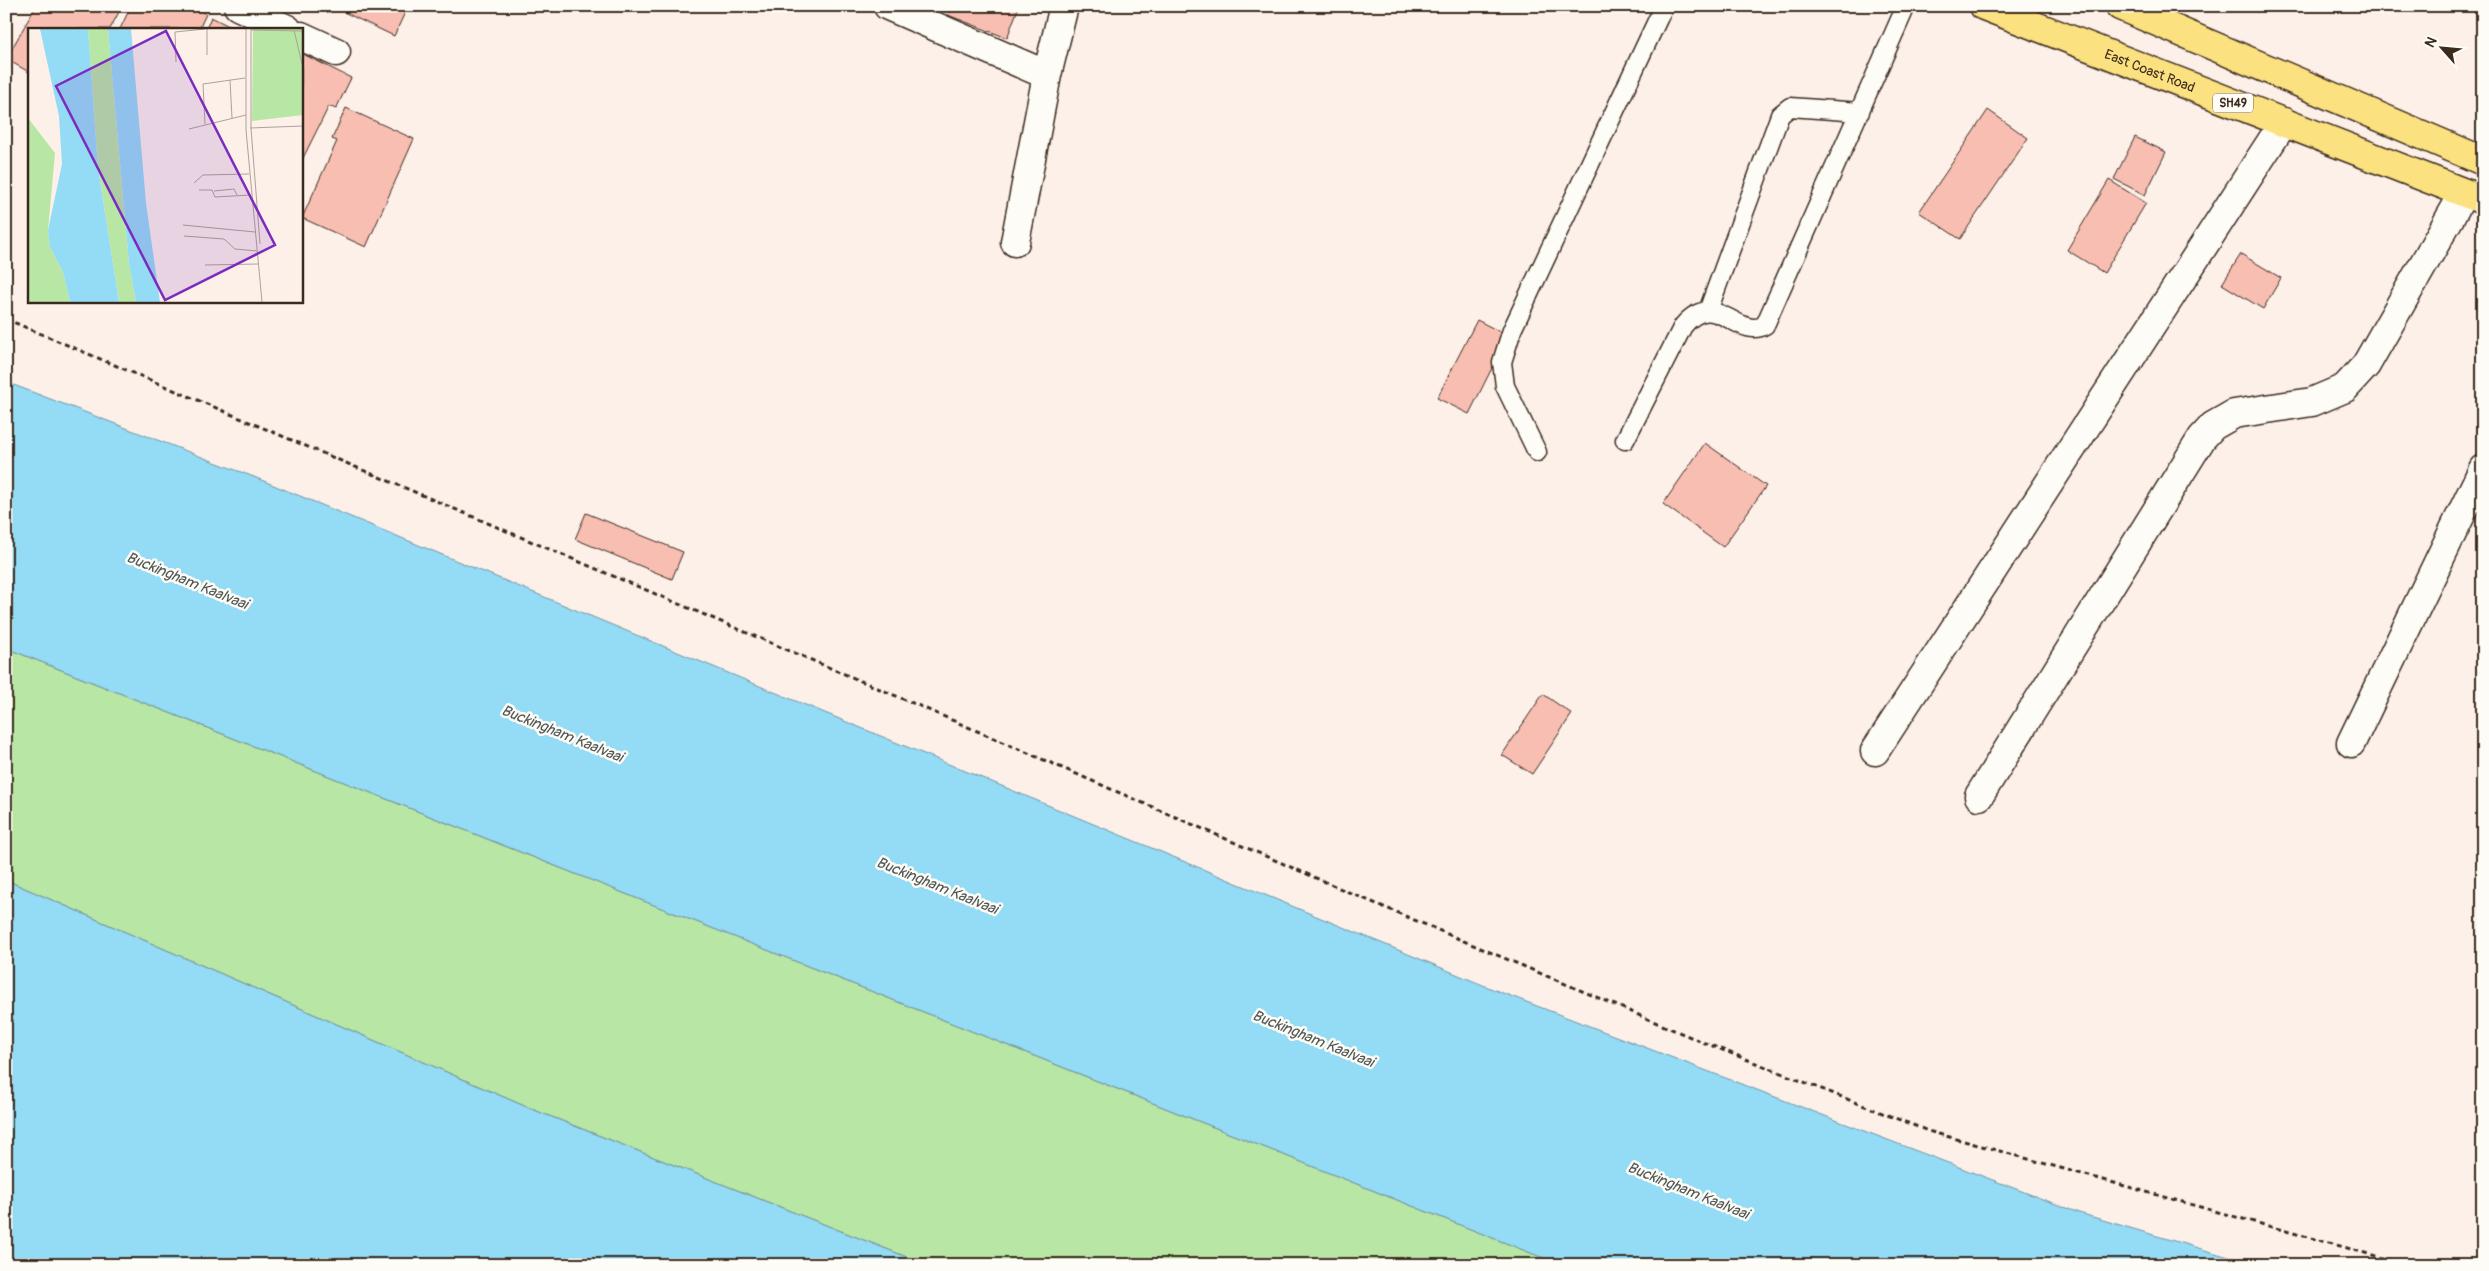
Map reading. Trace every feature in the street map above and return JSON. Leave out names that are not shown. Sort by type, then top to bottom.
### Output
[{"type":"main road","name":"East Coast Road","points":[[1984,6],[2473,196]]},
{"type":"main road","points":[[2120,6],[2483,161]]},
{"type":"street","points":[[238,6],[284,28]]},
{"type":"street","points":[[888,6],[1047,75]]},
{"type":"street","points":[[1015,242],[1047,75],[1064,6]]},
{"type":"street","points":[[302,36],[336,52]]},
{"type":"street","points":[[1875,752],[2284,122]]},
{"type":"street","points":[[1979,796],[2202,438],[2213,426],[2234,414],[2312,402],[2345,388],[2366,365],[2473,196]]},
{"type":"street","points":[[2351,743],[2483,469]]},
{"type":"lane","points":[[1537,452],[1505,386],[1502,362],[1512,330],[1664,6]]},
{"type":"lane","points":[[1625,440],[1683,326],[1698,312],[1708,311],[1752,327],[1760,328],[1765,325],[1906,6]]},
{"type":"lane","points":[[1708,311],[1780,115],[1790,107],[1860,112]]},
{"type":"path","points":[[6,318],[902,698],[1371,902],[1700,1041],[1874,1110],[1928,1131],[2408,1265]]},
{"type":"green space","points":[[6,648],[1561,1265],[927,1265],[529,1108],[6,880]]},
{"type":"water","name":"Buckingham Kaalvaai","points":[[6,382],[254,477],[1495,990],[2079,1213],[2256,1265],[1561,1265],[6,648]]},
{"type":"water","points":[[6,880],[529,1108],[927,1265],[6,1265]]},
{"type":"building","points":[[36,6],[122,6],[111,28],[28,28],[28,71],[6,59]]},
{"type":"building","points":[[131,6],[191,6],[206,14],[199,28],[120,28]]},
{"type":"building","points":[[331,6],[408,6],[394,36]]},
{"type":"building","points":[[951,6],[1019,6],[1007,38],[948,15]]},
{"type":"building","points":[[211,17],[233,28],[206,28]]},
{"type":"building","points":[[302,54],[351,78],[336,109],[329,106],[302,160]]},
{"type":"building","points":[[346,108],[414,139],[366,247],[302,218],[337,141],[332,139]]},
{"type":"building","points":[[1988,110],[2028,138],[1960,239],[1919,212]]},
{"type":"building","points":[[2135,137],[2166,152],[2145,195],[2114,179]]},
{"type":"building","points":[[2109,180],[2146,203],[2104,273],[2067,250]]},
{"type":"building","points":[[2241,254],[2281,278],[2263,309],[2222,284]]},
{"type":"building","points":[[1477,320],[1508,336],[1469,414],[1437,398]]},
{"type":"building","points":[[1705,443],[1766,486],[1723,547],[1663,504]]},
{"type":"building","points":[[586,513],[683,552],[672,579],[575,539]]},
{"type":"building","points":[[1543,694],[1572,714],[1532,774],[1502,755]]}]
